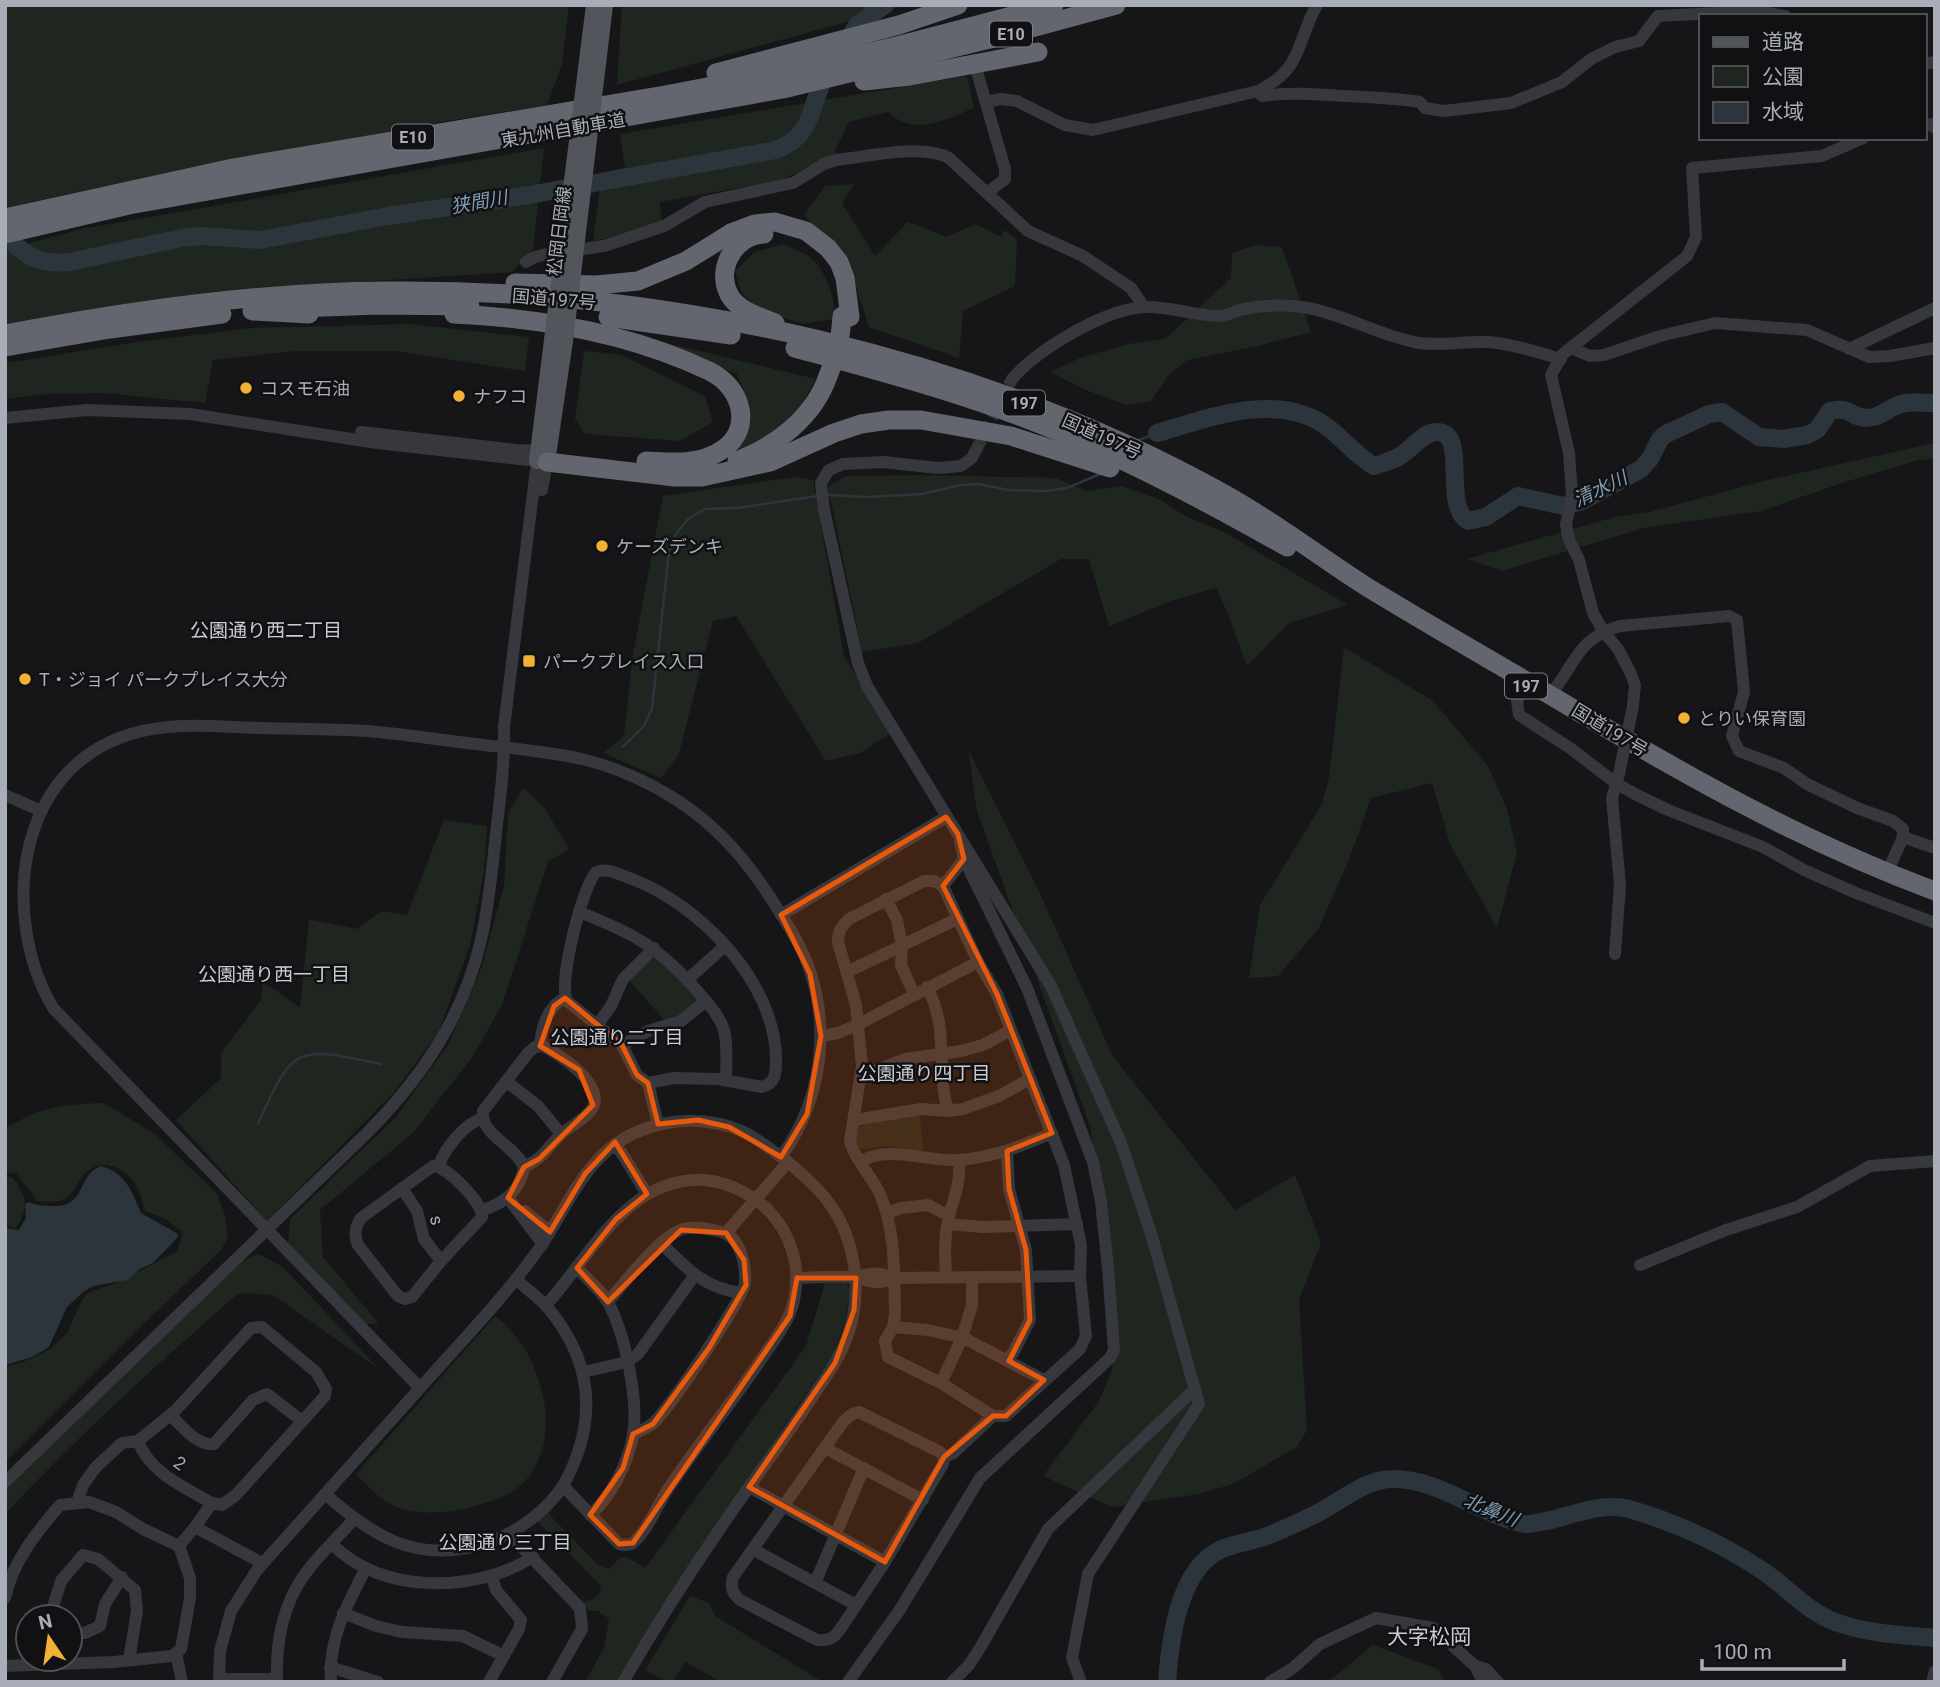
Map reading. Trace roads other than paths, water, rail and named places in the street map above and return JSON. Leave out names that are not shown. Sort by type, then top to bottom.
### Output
[{"type":"highway","points":[[780,73],[899,25],[958,5]]},
{"type":"highway","name":"東九州自動車道","points":[[905,60],[1054,5]]},
{"type":"highway","name":"東九州自動車道","points":[[5,234],[51,214],[233,168],[780,73],[905,60],[1116,5]]},
{"type":"highway","points":[[780,73],[905,60],[1038,52]]},
{"type":"highway","name":"東九州自動車道","points":[[5,218],[51,214],[270,179],[652,114],[780,73]]},
{"type":"highway","points":[[385,291],[452,284],[522,272],[596,285],[638,281],[675,267],[731,233],[755,224],[775,222],[806,230],[828,248],[839,262],[845,278],[846,316]]},
{"type":"highway","points":[[646,461],[701,467],[726,464],[750,456],[796,424],[817,400],[845,359],[849,337],[846,316],[831,265],[805,242],[782,233],[758,234],[740,244],[727,260],[724,270],[733,300],[755,315],[778,324],[865,345],[916,360],[970,383]]},
{"type":"highway","name":"国道197号","points":[[5,334],[121,313],[259,297],[385,291],[509,294],[688,314],[837,345],[970,383],[1074,423],[1204,483],[1248,507],[1372,589],[1714,791],[1777,824],[1887,873],[1935,891]]},
{"type":"highway","name":"国道197号","points":[[5,347],[110,329],[252,311],[379,305],[507,307],[613,317],[736,336],[786,346],[898,376],[1062,433],[1186,490],[1707,793],[1769,826],[1935,897]]},
{"type":"highway","points":[[252,311],[301,314],[439,313],[537,321],[586,330],[642,346],[709,371],[730,385],[739,402],[741,421],[734,438],[713,456],[693,461],[542,456]]},
{"type":"highway","points":[[756,465],[803,429],[826,400],[833,376]]},
{"type":"highway","points":[[542,456],[675,477],[702,477],[770,462],[861,424],[889,420],[921,420],[1011,436],[1060,450],[1160,487],[1262,533]]},
{"type":"main road","name":"松岡日岡線","points":[[558,340],[594,5]]},
{"type":"main road","name":"松岡日岡線","points":[[542,456],[605,5]]},
{"type":"street","points":[[986,102],[1001,99],[1017,101],[1049,119],[1093,130],[1258,91],[1273,83],[1289,69],[1317,5]]},
{"type":"street","points":[[1258,91],[1262,96],[1296,93],[1398,99],[1420,102],[1425,108],[1444,111],[1511,103],[1562,82],[1591,60],[1615,47],[1639,41],[1658,16],[1699,14]]},
{"type":"street","points":[[1707,14],[1770,14]]},
{"type":"street","points":[[977,72],[1005,169],[1005,179],[988,192]]},
{"type":"street","points":[[1615,954],[1620,886],[1612,798],[1633,706],[1635,685],[1618,649],[1593,613],[1579,560],[1569,540],[1566,525],[1572,495],[1569,453],[1551,375],[1561,359],[1687,256],[1696,237],[1692,167],[1822,156],[1858,140]]},
{"type":"street","points":[[522,272],[535,257],[604,246],[664,226],[705,202],[793,183],[824,164],[836,160],[902,153],[940,153],[988,192],[1028,230],[1083,256],[1131,288],[1144,307]]},
{"type":"street","points":[[1012,379],[1041,352],[1094,322],[1118,312],[1144,307],[1222,316],[1241,309],[1278,305],[1307,307],[1387,335],[1417,342],[1491,342],[1561,359]]},
{"type":"street","points":[[1849,349],[1935,308]]},
{"type":"street","points":[[1573,349],[1590,356],[1604,355],[1660,336],[1715,323],[1807,330],[1869,357],[1935,348]]},
{"type":"street","points":[[5,409],[52,403],[99,402],[170,408],[190,415]]},
{"type":"street","points":[[5,418],[87,410],[190,415],[377,443],[542,456],[512,728],[505,748],[484,926],[469,980],[452,1022],[436,1050],[402,1097],[5,1482]]},
{"type":"street","points":[[976,450],[972,458],[961,466],[938,468],[883,462],[843,464],[829,470],[821,483],[824,510],[858,663],[867,686],[1051,986],[1121,1143],[1152,1237],[1199,1404],[1088,1574],[1072,1658],[1081,1682]]},
{"type":"street","points":[[1550,695],[1578,652],[1589,640],[1603,631],[1620,626],[1729,616],[1737,620],[1744,692],[1732,736],[1739,751],[1784,768],[1807,784],[1857,808],[1893,821],[1903,828],[1903,837],[1887,873]]},
{"type":"street","points":[[1524,686],[1517,701],[1519,715],[1668,810],[1763,847],[1804,870],[1935,923]]},
{"type":"street","points":[[420,1388],[53,1008],[33,981],[19,943],[15,916],[14,887],[19,852],[37,809],[64,775],[85,758],[128,734],[154,728],[188,726],[366,731],[505,748],[585,760],[625,773],[664,793],[701,818],[731,846],[758,878],[801,949],[816,998],[821,1036],[819,1065],[807,1114],[797,1136],[785,1160],[756,1200],[726,1233]]},
{"type":"street","points":[[5,795],[37,809]]},
{"type":"street","points":[[781,915],[946,817]]},
{"type":"street","points":[[848,1682],[899,1611],[980,1478],[1110,1358],[1114,1350],[1101,1202],[1093,1162],[1027,988],[964,859],[958,834]]},
{"type":"street","points":[[1903,837],[1935,848]]},
{"type":"street","points":[[943,886],[964,859]]},
{"type":"street","points":[[648,1083],[674,1078],[726,1079],[758,1087],[769,1084],[775,1077],[776,1055],[770,1017],[749,976],[725,946],[682,906],[656,890],[608,870],[599,870],[592,876],[579,912],[564,985],[565,998],[622,1045],[637,1075],[648,1083],[658,1124]]},
{"type":"street","points":[[924,881],[934,881],[943,886],[978,962],[997,994],[1052,1133],[1064,1165],[1081,1245],[1080,1276],[1086,1336],[1080,1349],[1006,1416],[993,1416],[941,1383],[888,1357],[885,1341],[893,1327],[894,1278],[890,1227],[879,1193],[850,1141],[862,1073],[858,1024],[838,942],[840,927],[849,919],[924,881]]},
{"type":"street","points":[[886,899],[897,920],[902,946],[901,965],[914,994]]},
{"type":"street","points":[[579,912],[627,931],[654,948],[706,1001],[723,1027],[726,1041],[726,1079]]},
{"type":"street","points":[[847,972],[957,919]]},
{"type":"street","points":[[687,980],[725,946]]},
{"type":"street","points":[[598,1024],[611,1006],[623,979],[654,948]]},
{"type":"street","points":[[821,1036],[838,1033],[858,1024],[978,962]]},
{"type":"street","points":[[927,987],[939,1012],[942,1084],[948,1111]]},
{"type":"street","points":[[540,1046],[541,1033],[554,1006],[565,998]]},
{"type":"street","points":[[622,1045],[648,1031],[681,1021],[706,1001]]},
{"type":"street","points":[[862,1073],[905,1059],[983,1045],[1011,1030]]},
{"type":"street","points":[[524,1167],[520,1159],[485,1125],[483,1118],[485,1107],[528,1053],[540,1046]]},
{"type":"street","points":[[483,1210],[446,1169],[439,1166],[427,1169],[359,1221],[356,1232],[358,1245],[398,1296],[405,1299],[412,1297],[440,1261],[480,1221],[483,1210],[508,1198],[518,1185],[524,1167],[539,1159],[561,1134],[591,1110],[593,1096],[579,1070],[561,1056],[540,1046]]},
{"type":"street","points":[[855,1120],[921,1109],[948,1111],[999,1096],[1030,1079]]},
{"type":"street","points":[[507,1082],[538,1106],[561,1134]]},
{"type":"street","points":[[439,1166],[446,1151],[472,1124],[483,1118]]},
{"type":"street","points":[[354,1518],[295,1590],[282,1622],[276,1663],[277,1681],[219,1680],[220,1651],[231,1611],[262,1563],[516,1279],[543,1244],[585,1174],[614,1145],[636,1132],[658,1124],[698,1120],[729,1126],[756,1138],[785,1160],[827,1199],[842,1224],[852,1253],[856,1278],[852,1320],[847,1339],[835,1363],[696,1563],[624,1682]]},
{"type":"street","points":[[862,1161],[883,1153],[959,1160],[1007,1151],[1052,1133]]},
{"type":"street","points":[[614,1145],[647,1194]]},
{"type":"street","points":[[1006,1360],[1013,1353],[1030,1320],[1026,1250],[1009,1189],[1007,1151]]},
{"type":"street","points":[[946,1277],[945,1243],[948,1220],[959,1188],[959,1160]]},
{"type":"street","points":[[1640,1265],[1726,1230],[1797,1207],[1870,1166],[1935,1161]]},
{"type":"street","points":[[546,1305],[616,1219],[634,1202],[660,1187],[679,1181],[714,1181],[737,1189],[756,1200],[772,1214],[794,1254],[797,1278],[790,1316],[633,1543],[626,1546],[619,1544],[563,1486]]},
{"type":"street","name":"s","points":[[402,1188],[417,1211],[424,1239],[440,1261]]},
{"type":"street","points":[[508,1198],[550,1232]]},
{"type":"street","points":[[508,1198],[543,1244]]},
{"type":"street","points":[[887,1213],[901,1208],[928,1205],[948,1220],[983,1227],[1077,1224]]},
{"type":"street","points":[[608,1302],[662,1244],[681,1230],[704,1228],[726,1233],[738,1245],[744,1261],[746,1285],[709,1348],[653,1424],[633,1434]]},
{"type":"street","points":[[662,1244],[694,1276],[727,1292],[741,1293]]},
{"type":"street","points":[[577,1268],[608,1302],[622,1335],[628,1362],[633,1434],[623,1468],[597,1509],[590,1515]]},
{"type":"street","points":[[797,1278],[856,1278],[867,1273],[894,1278],[1080,1276]]},
{"type":"street","points":[[583,1372],[628,1362],[644,1348],[694,1276]]},
{"type":"street","points":[[941,1383],[962,1338],[972,1305],[972,1277]]},
{"type":"street","points":[[325,1494],[354,1518],[398,1543],[430,1549],[469,1547],[513,1533],[539,1514],[563,1486],[582,1444],[587,1416],[587,1389],[580,1360],[567,1335],[546,1305],[516,1279]]},
{"type":"street","points":[[77,1503],[83,1485],[96,1467],[122,1443],[138,1441],[170,1415],[201,1385],[251,1328],[262,1327],[316,1371],[326,1389],[325,1396],[236,1495],[222,1505],[212,1503],[179,1546]]},
{"type":"street","points":[[893,1327],[928,1330],[962,1338],[1044,1380]]},
{"type":"street","points":[[952,1682],[981,1648],[1048,1529],[1195,1389]]},
{"type":"street","points":[[170,1415],[196,1439],[207,1444],[214,1444],[253,1400],[267,1394],[302,1421]]},
{"type":"street","points":[[859,1412],[940,1452],[944,1457],[943,1464],[923,1500],[834,1638],[817,1640],[734,1595],[731,1585],[733,1577],[843,1422],[852,1414],[859,1412]]},
{"type":"street","points":[[944,1457],[951,1454],[993,1416]]},
{"type":"street","name":"2","points":[[138,1441],[144,1456],[170,1479],[212,1503]]},
{"type":"street","points":[[825,1448],[923,1500]]},
{"type":"street","points":[[816,1583],[864,1468]]},
{"type":"street","points":[[749,1488],[885,1562]]},
{"type":"street","points":[[5,1598],[10,1577],[36,1533],[60,1504],[89,1502],[116,1512],[143,1530],[179,1546],[190,1578],[190,1598],[181,1649],[172,1656],[129,1661],[84,1662]]},
{"type":"street","points":[[195,1527],[262,1563]]},
{"type":"street","points":[[513,1533],[517,1542],[580,1608],[582,1629],[552,1682]]},
{"type":"street","points":[[332,1544],[366,1568],[392,1577],[426,1582],[457,1582],[492,1577],[533,1557]]},
{"type":"street","points":[[754,1550],[856,1605]]},
{"type":"street","points":[[54,1603],[61,1581],[83,1555],[98,1559],[122,1577],[135,1590],[137,1611],[129,1661]]},
{"type":"street","points":[[331,1682],[330,1667],[335,1635],[366,1568]]},
{"type":"street","points":[[84,1633],[100,1626],[105,1604],[122,1577]]},
{"type":"street","points":[[489,1682],[519,1629],[521,1619],[496,1590],[492,1577]]},
{"type":"street","points":[[343,1614],[402,1632],[463,1636],[503,1656]]},
{"type":"street","points":[[1270,1682],[1293,1668],[1320,1644],[1376,1618],[1433,1628],[1475,1666],[1483,1682]]},
{"type":"street","points":[[176,1653],[183,1682]]},
{"type":"street","points":[[1475,1666],[1486,1669],[1498,1682]]},
{"type":"street","points":[[330,1667],[362,1680],[377,1682]]},
{"type":"street","points":[[1932,1682],[1935,1671]]},
{"type":"water","points":[[101,1166],[122,1178],[141,1213],[178,1234],[177,1238],[153,1263],[127,1280],[93,1286],[83,1292],[67,1307],[49,1347],[32,1357],[5,1365],[5,1228],[19,1230],[26,1218],[25,1204],[28,1202],[51,1206],[71,1202],[93,1170]]},
{"type":"waterway","name":"狭間川","points":[[845,45],[858,24],[885,5]]},
{"type":"waterway","name":"狭間川","points":[[5,236],[20,249],[41,261],[69,262],[182,238],[201,236],[260,240],[776,150],[789,143],[805,127],[828,72]]},
{"type":"waterway","name":"清水川","points":[[1157,433],[1238,411],[1281,410],[1320,422],[1374,466],[1397,458],[1426,435],[1436,432],[1446,435],[1452,443],[1456,500],[1460,512],[1468,521],[1486,517],[1518,496],[1563,506],[1580,502],[1641,469],[1666,434],[1709,414],[1722,412],[1759,437],[1783,439],[1807,435],[1817,430],[1830,411],[1842,410],[1871,418],[1900,404],[1935,403]]},
{"type":"waterway","points":[[1139,440],[1157,433]]},
{"type":"waterway","points":[[828,495],[868,497],[922,494],[960,485],[978,484],[1009,490],[1046,491],[1067,488],[1100,474]]},
{"type":"waterway","points":[[623,747],[644,726],[652,708],[669,551],[676,534],[688,519],[705,509],[737,508],[818,496]]},
{"type":"waterway","points":[[258,1124],[280,1078],[290,1065],[301,1057],[314,1054],[331,1055],[381,1064]]},
{"type":"waterway","name":"北鼻川","points":[[1167,1682],[1179,1608],[1194,1573],[1206,1560],[1220,1550],[1295,1524],[1373,1482],[1395,1479],[1429,1485],[1508,1520],[1525,1524],[1600,1508],[1629,1509],[1681,1527],[1731,1551],[1773,1578],[1818,1614],[1829,1619],[1864,1630],[1935,1638]]},
{"type":"tunnel","points":[[976,450],[1012,379]]},
{"type":"place","name":"コスモ石油","points":[[246,388]]},
{"type":"place","name":"ナフコ","points":[[459,396]]},
{"type":"place","name":"ケーズデンキ","points":[[602,546]]},
{"type":"place","name":"パークプレイス入口","points":[[529,661]]},
{"type":"place","name":"T・ジョイ パークプレイス大分","points":[[25,679]]},
{"type":"place","name":"とりい保育園","points":[[1684,718]]},
{"type":"district","name":"公園通り西二丁目","points":[[266,630]]},
{"type":"district","name":"公園通り西一丁目","points":[[274,974]]},
{"type":"district","name":"公園通り二丁目","points":[[617,1037]]},
{"type":"district","name":"公園通り四丁目","points":[[924,1073]]},
{"type":"district","name":"公園通り三丁目","points":[[505,1542]]},
{"type":"district","name":"大字松岡","points":[[1429,1637]]}]
